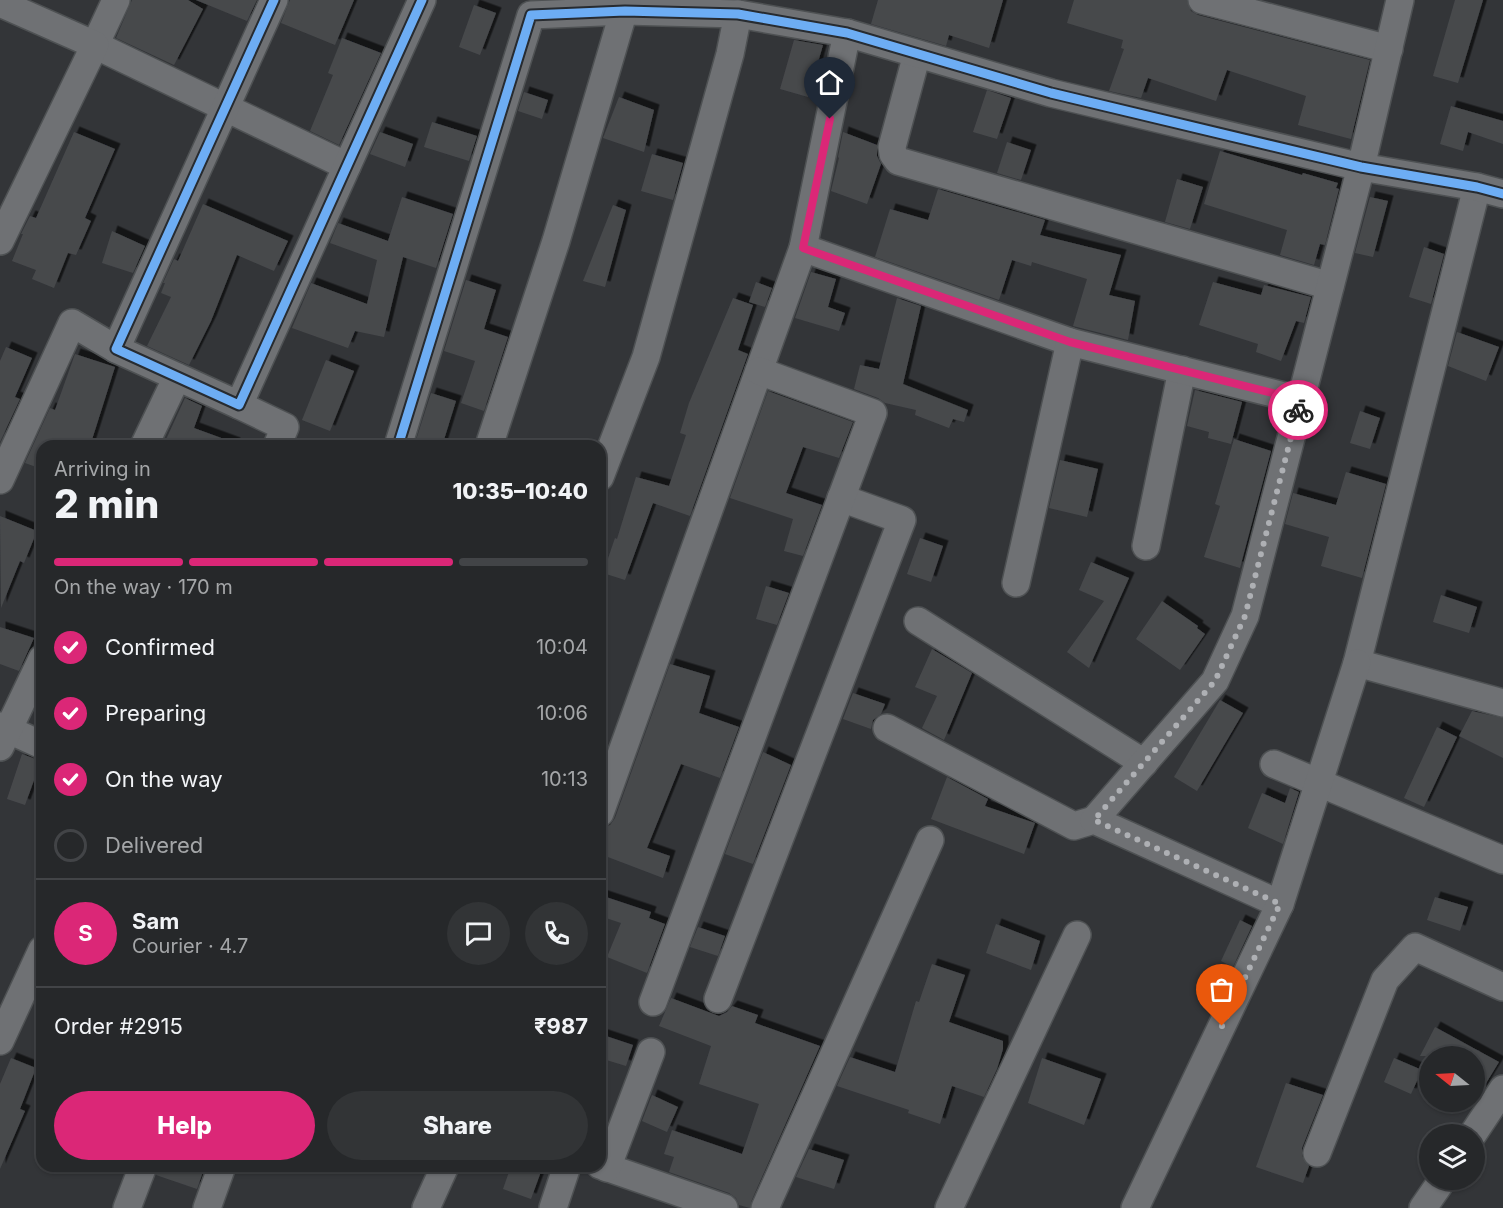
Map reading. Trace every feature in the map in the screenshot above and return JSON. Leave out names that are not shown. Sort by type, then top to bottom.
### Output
[{"type":"street","points":[[0,240],[116,0]]},
{"type":"street","points":[[116,349],[274,0]]},
{"type":"street","points":[[239,405],[422,0]]},
{"type":"street","points":[[1202,0],[1389,49]]},
{"type":"street","points":[[888,728],[1074,826],[1094,820],[1215,681],[1245,616],[1361,167],[1400,0]]},
{"type":"street","points":[[0,3],[95,45],[347,166]]},
{"type":"street","points":[[491,440],[556,241],[626,6]]},
{"type":"street","points":[[400,440],[531,15],[626,6],[738,14],[847,33],[1051,93],[1361,167],[1477,187],[1503,194]]},
{"type":"street","points":[[606,461],[646,357],[730,54],[738,14]]},
{"type":"street","points":[[606,796],[803,248],[847,33]]},
{"type":"street","points":[[917,54],[892,147],[893,154],[898,161],[1330,286]]},
{"type":"street","points":[[1135,1208],[1280,904],[1357,663],[1477,187]]},
{"type":"street","points":[[803,248],[1070,342],[1300,400]]},
{"type":"street","points":[[0,480],[72,323],[116,349],[285,427],[280,440]]},
{"type":"street","points":[[1016,584],[1070,342]]},
{"type":"street","points":[[1146,546],[1182,370]]},
{"type":"street","points":[[653,1002],[873,413],[759,372]]},
{"type":"street","points":[[147,440],[177,377]]},
{"type":"street","points":[[718,999],[902,520],[841,498]]},
{"type":"street","points":[[918,621],[1144,763]]},
{"type":"street","points":[[1357,663],[1503,703]]},
{"type":"street","points":[[36,671],[3,734],[36,744]]},
{"type":"street","points":[[1274,764],[1503,860]]},
{"type":"street","points":[[1094,820],[1280,904]]},
{"type":"street","points":[[765,1208],[930,840]]},
{"type":"street","points":[[949,1208],[1077,935]]},
{"type":"street","points":[[1317,1153],[1385,980],[1415,947],[1503,987]]},
{"type":"street","points":[[0,1041],[36,963]]},
{"type":"street","points":[[606,1162],[651,1052]]},
{"type":"street","points":[[1480,1124],[1503,1089]]},
{"type":"street","points":[[606,1168],[724,1208]]},
{"type":"street","points":[[127,1208],[141,1172]]},
{"type":"street","points":[[207,1208],[220,1172]]},
{"type":"street","points":[[426,1208],[442,1172]]},
{"type":"street","points":[[553,1208],[565,1172]]},
{"type":"street","points":[[1423,1208],[1435,1190]]},
{"type":"building","points":[[132,0],[188,0],[203,9],[174,65],[116,38]]},
{"type":"building","points":[[196,0],[257,0],[247,21]]},
{"type":"building","points":[[290,0],[354,0],[335,45],[281,23]]},
{"type":"building","points":[[878,0],[1003,0],[989,48],[949,35],[946,46],[871,24]]},
{"type":"building","points":[[1074,0],[1187,0],[1191,11],[1198,15],[1370,60],[1351,139],[1298,125],[1306,96],[1227,70],[1216,101],[1148,78],[1141,98],[1109,91],[1124,49],[1121,48],[1123,40],[1067,23]]},
{"type":"building","points":[[1455,0],[1483,0],[1458,83],[1433,76]]},
{"type":"building","points":[[474,5],[496,13],[480,55],[459,47]]},
{"type":"building","points":[[342,38],[381,53],[339,145],[310,131],[333,75],[328,73]]},
{"type":"building","points":[[794,40],[823,45],[808,97],[780,89]]},
{"type":"building","points":[[987,90],[1011,98],[997,139],[973,132]]},
{"type":"building","points":[[524,92],[548,100],[542,119],[518,111]]},
{"type":"building","points":[[619,97],[654,110],[644,152],[603,138]]},
{"type":"building","points":[[1451,106],[1503,121],[1503,144],[1468,132],[1463,151],[1440,144]]},
{"type":"building","points":[[432,122],[477,136],[469,161],[424,147]]},
{"type":"building","points":[[74,132],[115,149],[85,218],[91,221],[76,255],[68,253],[54,288],[32,279],[36,270],[12,261],[23,234],[21,234],[30,216],[36,218]]},
{"type":"building","points":[[380,132],[413,144],[405,167],[370,154]]},
{"type":"building","points":[[843,132],[877,145],[877,156],[881,164],[867,204],[831,191]]},
{"type":"building","points":[[1007,142],[1031,150],[1021,180],[997,173]]},
{"type":"building","points":[[1220,151],[1338,183],[1336,188],[1339,189],[1325,245],[1320,244],[1314,265],[1280,255],[1287,230],[1204,204]]},
{"type":"building","points":[[652,154],[683,163],[673,200],[641,191]]},
{"type":"building","points":[[1177,179],[1203,187],[1190,229],[1165,222]]},
{"type":"building","points":[[938,189],[1045,220],[1040,235],[1121,255],[1109,295],[1135,301],[1128,340],[1073,326],[1087,279],[1032,262],[1031,266],[1012,260],[999,300],[875,257],[890,209],[928,220]]},
{"type":"building","points":[[402,197],[453,214],[436,268],[403,257],[384,337],[355,331],[348,348],[292,328],[311,283],[367,304],[377,260],[330,243],[338,223],[388,241]]},
{"type":"building","points":[[1370,197],[1388,201],[1373,257],[1355,253]]},
{"type":"building","points":[[203,204],[288,241],[274,271],[237,255],[211,321],[189,365],[147,346],[171,297],[161,293],[165,283],[163,283],[174,259],[178,261]]},
{"type":"building","points":[[613,205],[626,210],[605,287],[583,281]]},
{"type":"building","points":[[112,231],[145,246],[133,273],[102,263]]},
{"type":"building","points":[[1424,247],[1444,254],[1431,304],[1409,297]]},
{"type":"building","points":[[811,272],[836,279],[828,307],[845,313],[839,331],[795,318]]},
{"type":"building","points":[[466,280],[496,290],[484,329],[508,337],[484,411],[461,403],[475,361],[444,351]]},
{"type":"building","points":[[756,282],[772,288],[765,307],[749,302]]},
{"type":"building","points":[[1213,282],[1261,295],[1264,285],[1311,297],[1304,323],[1296,321],[1281,361],[1256,352],[1258,344],[1199,325]]},
{"type":"building","points":[[733,298],[753,305],[738,350],[748,354],[690,516],[653,503],[625,580],[606,574],[606,564],[615,538],[617,539],[636,477],[669,486],[686,435],[680,433],[689,403]]},
{"type":"building","points":[[897,298],[921,306],[903,384],[968,410],[964,422],[953,419],[949,428],[915,415],[916,410],[885,403],[854,389],[860,365],[879,369]]},
{"type":"building","points":[[1457,332],[1499,347],[1486,381],[1448,366]]},
{"type":"building","points":[[6,347],[32,358],[15,397],[20,399],[0,442],[0,361]]},
{"type":"building","points":[[75,354],[115,367],[92,440],[36,440],[36,467],[25,463],[50,408],[55,410]]},
{"type":"building","points":[[326,360],[354,371],[330,431],[302,420]]},
{"type":"building","points":[[1195,390],[1242,402],[1231,444],[1208,438],[1209,432],[1187,426]]},
{"type":"building","points":[[768,391],[853,422],[839,458],[803,447],[786,493],[822,505],[803,556],[784,551],[793,519],[730,498]]},
{"type":"building","points":[[431,393],[456,401],[444,440],[416,440]]},
{"type":"building","points":[[185,398],[202,406],[194,428],[227,440],[166,440]]},
{"type":"building","points":[[1360,411],[1380,418],[1370,449],[1350,443]]},
{"type":"building","points":[[1234,439],[1271,451],[1240,568],[1204,557],[1220,506],[1215,504]]},
{"type":"building","points":[[1060,460],[1098,469],[1087,517],[1049,508]]},
{"type":"building","points":[[1346,472],[1386,484],[1362,578],[1321,566],[1329,537],[1285,524],[1293,493],[1336,505]]},
{"type":"building","points":[[0,516],[36,531],[24,563],[20,561],[1,608]]},
{"type":"building","points":[[920,538],[943,546],[931,582],[907,574]]},
{"type":"building","points":[[1091,562],[1129,578],[1089,668],[1067,652],[1104,601],[1079,590]]},
{"type":"building","points":[[766,586],[789,593],[777,625],[756,619]]},
{"type":"building","points":[[1441,595],[1477,607],[1469,633],[1433,622]]},
{"type":"building","points":[[1162,601],[1198,626],[1197,628],[1205,634],[1180,670],[1136,639]]},
{"type":"building","points":[[0,627],[34,638],[19,671],[0,664]]},
{"type":"building","points":[[932,649],[972,673],[944,740],[922,728],[937,696],[915,687]]},
{"type":"building","points":[[670,664],[710,676],[699,713],[739,727],[720,778],[681,764],[647,848],[670,856],[663,878],[606,856],[606,826],[610,825],[615,818]]},
{"type":"building","points":[[853,693],[885,704],[881,714],[873,720],[871,729],[843,719]]},
{"type":"building","points":[[1220,700],[1243,713],[1197,791],[1174,777]]},
{"type":"building","points":[[1472,711],[1503,718],[1503,758],[1459,736]]},
{"type":"building","points":[[1437,727],[1457,737],[1424,807],[1404,798]]},
{"type":"building","points":[[763,752],[791,765],[753,864],[725,854]]},
{"type":"building","points":[[22,754],[36,759],[36,775],[25,805],[7,799]]},
{"type":"building","points":[[947,777],[988,799],[985,806],[1035,823],[1024,854],[931,819]]},
{"type":"building","points":[[1290,788],[1299,792],[1283,844],[1248,828],[1262,793],[1285,803]]},
{"type":"building","points":[[606,897],[651,912],[649,918],[665,924],[647,973],[607,957],[621,923],[606,918]]},
{"type":"building","points":[[1435,897],[1468,907],[1460,931],[1427,920]]},
{"type":"building","points":[[1240,920],[1252,926],[1233,967],[1221,961]]},
{"type":"building","points":[[996,924],[1040,941],[1031,970],[986,953]]},
{"type":"building","points":[[698,927],[725,936],[718,956],[690,947]]},
{"type":"building","points":[[932,964],[965,975],[949,1022],[1003,1041],[997,1069],[984,1097],[952,1086],[940,1124],[908,1113],[909,1110],[837,1086],[850,1057],[895,1072],[916,1001],[919,1002]]},
{"type":"building","points":[[671,998],[719,1016],[732,1006],[758,1015],[755,1023],[820,1046],[750,1208],[739,1205],[736,1198],[729,1193],[669,1172],[674,1157],[664,1154],[672,1130],[742,1154],[759,1104],[699,1084],[711,1046],[659,1026]]},
{"type":"building","points":[[1435,1027],[1470,1046],[1425,1046]]},
{"type":"building","points":[[606,1036],[633,1045],[626,1066],[606,1060]]},
{"type":"building","points":[[1485,1054],[1499,1062],[1485,1085]]},
{"type":"building","points":[[11,1058],[36,1068],[20,1109],[25,1111],[0,1169],[0,1084]]},
{"type":"building","points":[[1042,1058],[1101,1079],[1084,1125],[1028,1103]]},
{"type":"building","points":[[1394,1058],[1419,1069],[1419,1077],[1411,1094],[1384,1082]]},
{"type":"building","points":[[1286,1083],[1323,1095],[1302,1148],[1302,1156],[1309,1166],[1303,1183],[1256,1167]]},
{"type":"building","points":[[652,1095],[678,1107],[667,1132],[642,1121]]},
{"type":"building","points":[[809,1149],[844,1160],[834,1189],[796,1177]]},
{"type":"building","points":[[157,1172],[203,1172],[197,1189],[156,1175]]},
{"type":"building","points":[[509,1172],[541,1172],[531,1199],[503,1189]]},
{"type":"cycle path","points":[[274,0],[116,349],[239,405],[422,0]]},
{"type":"cycle path","points":[[400,440],[531,15],[625,11],[738,14],[847,33],[1051,93],[1361,167],[1477,187],[1503,194]]},
{"type":"way so far","points":[[1222,1026],[1280,904],[1094,820],[1215,681],[1245,616],[1298,410]]},
{"type":"route","points":[[830,119],[803,248],[1070,342],[1300,400],[1298,410]]}]
